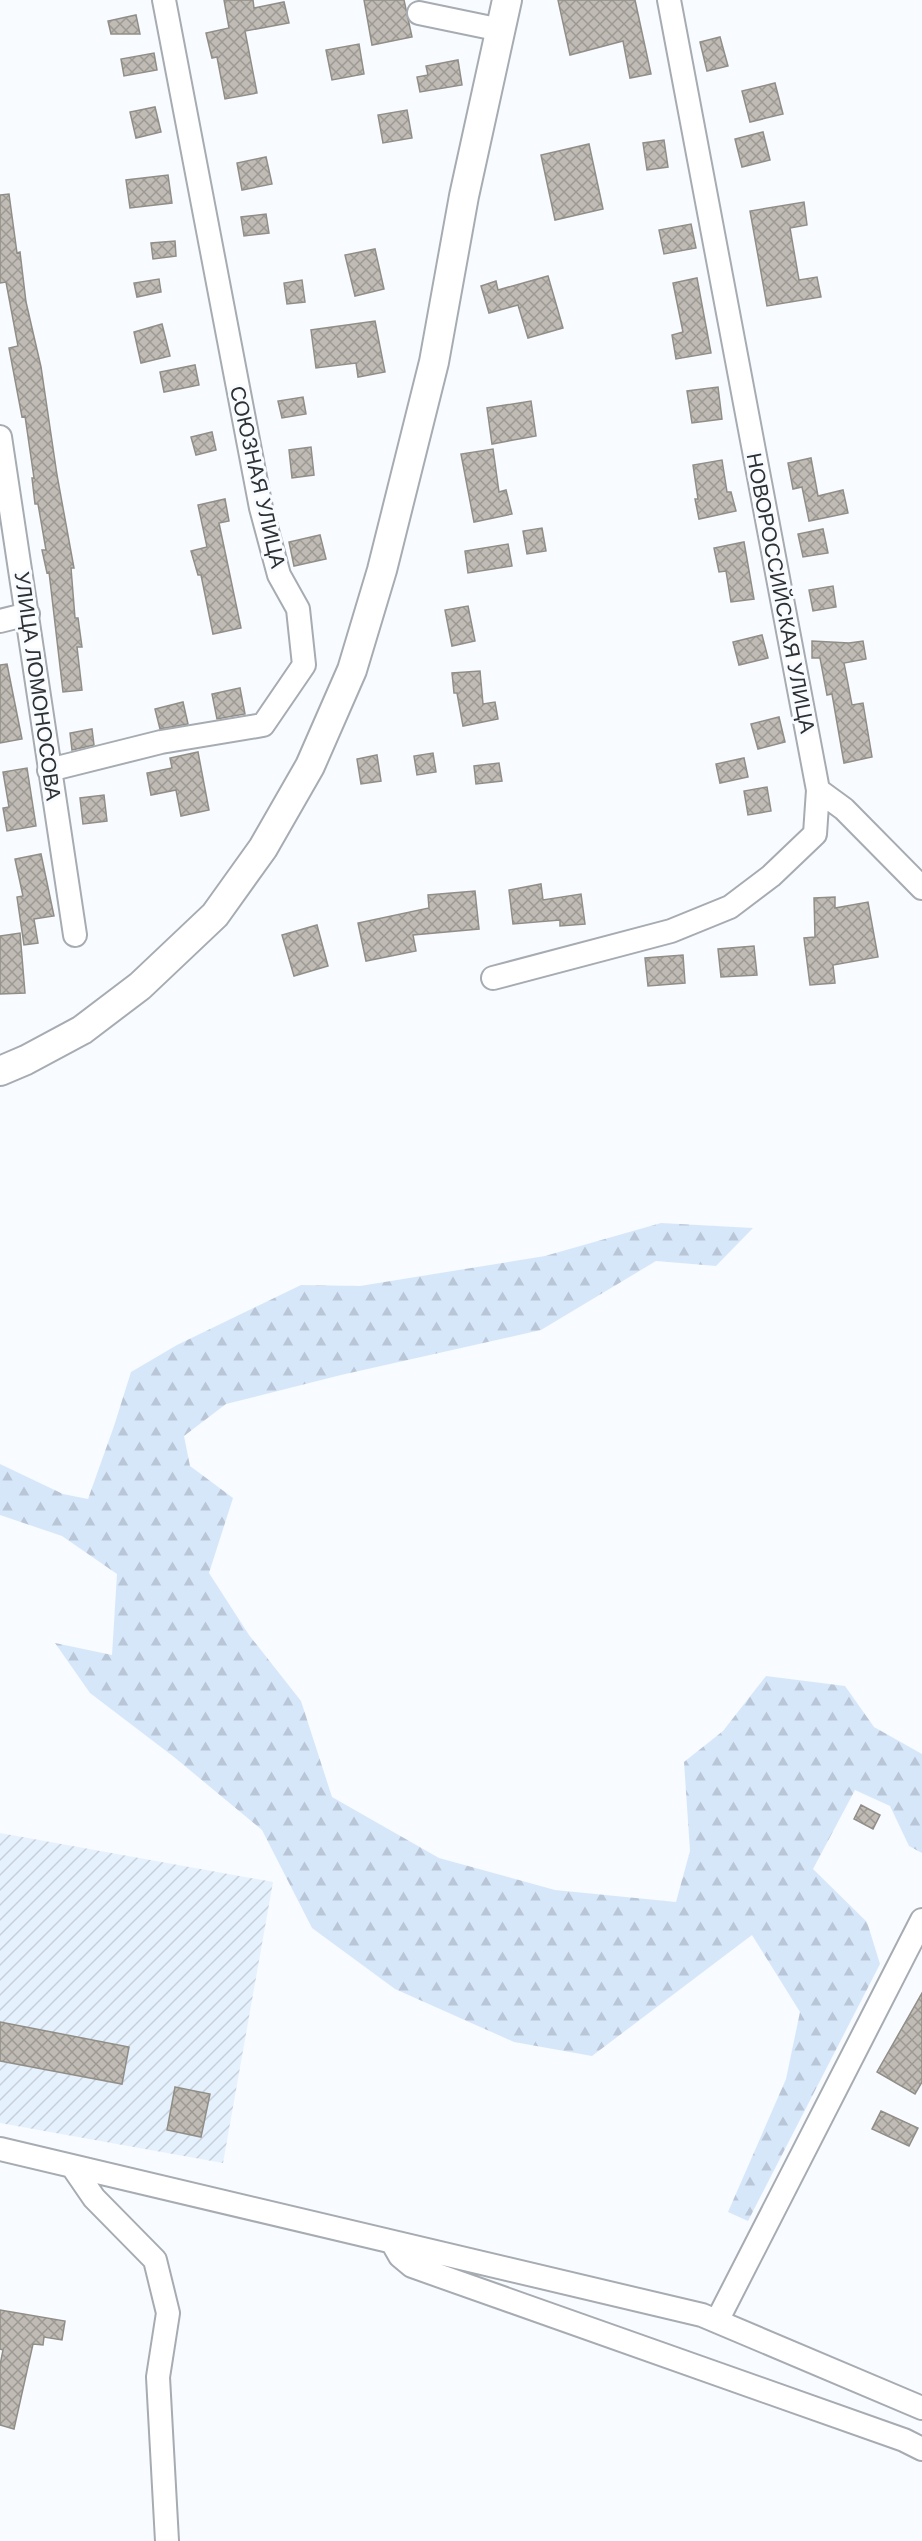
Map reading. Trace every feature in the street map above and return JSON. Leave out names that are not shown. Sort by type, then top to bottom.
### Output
[{"type":"main road","points":[[0,1071],[82,1030],[140,986],[215,915],[263,848],[310,766],[352,670],[382,570],[434,362],[464,196],[507,0]]},
{"type":"street","name":"СОЮЗНАЯ УЛИЦА","points":[[49,770],[161,742],[263,725],[304,665],[298,609],[279,575],[261,508],[164,0]]},
{"type":"street","name":"НОВОРОССИЙСКАЯ УЛИЦА","points":[[493,978],[671,931],[730,907],[771,876],[815,834],[818,790],[669,0]]},
{"type":"street","points":[[419,13],[501,30]]},
{"type":"street","name":"УЛИЦА ЛОМОНОСОВА","points":[[0,437],[75,935]]},
{"type":"street","points":[[0,621],[28,614]]},
{"type":"street","points":[[818,790],[844,810],[922,888]]},
{"type":"street","points":[[717,2321],[922,1920]]},
{"type":"street","points":[[0,2149],[702,2315],[922,2408]]},
{"type":"street","points":[[72,2166],[94,2198],[155,2260],[168,2313],[158,2377],[167,2541]]},
{"type":"street","points":[[393,2242],[400,2256],[412,2266],[904,2440],[922,2449]]},
{"type":"shaded area","points":[[0,1833],[273,1882],[223,2163],[0,2123]]},
{"type":"green space","points":[[661,1223],[753,1228],[716,1266],[656,1261],[541,1330],[341,1375],[226,1404],[184,1436],[190,1466],[233,1498],[209,1573],[249,1635],[301,1701],[332,1797],[439,1858],[555,1890],[676,1902],[690,1851],[684,1762],[723,1731],[766,1676],[845,1686],[874,1727],[922,1754],[922,1853],[909,1846],[890,1806],[855,1790],[813,1869],[867,1922],[880,1964],[748,2221],[728,2212],[786,2079],[800,2012],[752,1935],[592,2056],[514,2042],[395,1989],[312,1928],[262,1830],[174,1757],[90,1693],[55,1643],[112,1655],[117,1574],[62,1536],[0,1515],[0,1464],[63,1494],[88,1499],[131,1372],[177,1345],[301,1285],[360,1286],[545,1256]]},
{"type":"building","points":[[224,0],[253,0],[254,8],[284,2],[289,23],[245,31],[257,93],[225,99],[217,57],[212,58],[206,33],[229,28]]},
{"type":"building","points":[[364,0],[404,0],[412,37],[372,45]]},
{"type":"building","points":[[558,0],[635,0],[651,74],[630,78],[623,41],[570,55]]},
{"type":"building","points":[[136,15],[140,34],[111,34],[108,21]]},
{"type":"building","points":[[720,37],[728,66],[707,71],[700,42]]},
{"type":"building","points":[[359,44],[364,74],[332,80],[326,50]]},
{"type":"building","points":[[154,53],[157,70],[124,76],[121,59]]},
{"type":"building","points":[[458,60],[462,85],[420,92],[417,77],[428,75],[426,66]]},
{"type":"building","points":[[775,83],[783,114],[750,122],[742,91]]},
{"type":"building","points":[[155,107],[161,132],[136,138],[130,112]]},
{"type":"building","points":[[407,110],[412,138],[383,143],[378,115]]},
{"type":"building","points":[[763,132],[770,160],[742,167],[735,139]]},
{"type":"building","points":[[664,140],[668,167],[647,170],[643,143]]},
{"type":"building","points":[[589,144],[603,209],[555,220],[541,155]]},
{"type":"building","points":[[266,157],[272,184],[242,190],[237,163]]},
{"type":"building","points":[[168,175],[172,203],[130,208],[126,180]]},
{"type":"building","points":[[9,194],[17,253],[20,252],[26,302],[41,367],[74,568],[71,568],[75,618],[78,618],[82,647],[77,647],[82,690],[63,692],[49,572],[47,573],[42,550],[46,550],[38,504],[35,504],[32,478],[34,478],[25,416],[22,417],[9,348],[18,346],[6,282],[0,283],[0,195]]},
{"type":"building","points":[[804,202],[807,225],[790,228],[799,280],[817,277],[821,297],[767,306],[750,211]]},
{"type":"building","points":[[266,214],[269,233],[244,236],[241,217]]},
{"type":"building","points":[[691,224],[696,248],[664,254],[659,230]]},
{"type":"building","points":[[175,241],[176,256],[153,259],[151,243]]},
{"type":"building","points":[[375,249],[384,289],[355,296],[345,255]]},
{"type":"building","points":[[548,276],[563,328],[528,338],[518,305],[489,313],[481,286],[496,281],[498,290]]},
{"type":"building","points":[[697,278],[711,353],[676,359],[672,335],[683,332],[673,283]]},
{"type":"building","points":[[159,279],[161,292],[137,297],[134,283]]},
{"type":"building","points":[[302,280],[305,302],[287,304],[284,283]]},
{"type":"building","points":[[375,321],[385,372],[358,377],[356,363],[316,368],[311,330]]},
{"type":"building","points":[[162,324],[170,356],[141,363],[134,332]]},
{"type":"building","points":[[195,365],[199,385],[164,392],[160,372]]},
{"type":"building","points":[[718,387],[722,419],[692,423],[687,391]]},
{"type":"building","points":[[303,397],[306,414],[282,418],[278,401]]},
{"type":"building","points":[[531,401],[536,436],[492,444],[487,408]]},
{"type":"building","points":[[212,432],[216,450],[196,455],[191,437]]},
{"type":"building","points":[[311,447],[314,475],[292,478],[289,450]]},
{"type":"building","points":[[493,449],[499,492],[506,490],[512,514],[474,522],[461,454]]},
{"type":"building","points":[[811,458],[818,496],[843,490],[848,513],[809,521],[802,487],[793,489],[788,463]]},
{"type":"building","points":[[722,460],[727,492],[731,492],[736,511],[699,519],[693,465]]},
{"type":"building","points":[[225,499],[229,521],[219,523],[241,628],[213,634],[201,575],[198,575],[191,551],[207,547],[198,505]]},
{"type":"building","points":[[542,528],[546,551],[527,554],[523,531]]},
{"type":"building","points":[[823,529],[828,553],[803,557],[798,534]]},
{"type":"building","points":[[320,535],[326,559],[294,566],[289,542]]},
{"type":"building","points":[[744,542],[754,599],[731,602],[726,571],[719,572],[714,548]]},
{"type":"building","points":[[508,544],[512,566],[468,573],[465,551]]},
{"type":"building","points":[[833,586],[836,607],[813,611],[809,590]]},
{"type":"building","points":[[468,606],[475,641],[452,646],[445,610]]},
{"type":"building","points":[[762,635],[768,658],[739,665],[733,642]]},
{"type":"building","points":[[812,641],[849,643],[863,641],[866,659],[844,663],[852,705],[863,703],[872,757],[844,763],[832,694],[827,695],[820,658],[812,658]]},
{"type":"building","points":[[7,664],[22,739],[0,743],[0,665]]},
{"type":"building","points":[[480,671],[483,704],[495,702],[498,719],[463,726],[457,693],[454,693],[452,673]]},
{"type":"building","points":[[240,688],[245,714],[217,719],[212,694]]},
{"type":"building","points":[[183,702],[188,724],[160,729],[155,709]]},
{"type":"building","points":[[779,717],[785,742],[758,749],[751,724]]},
{"type":"building","points":[[92,729],[94,745],[72,750],[70,733]]},
{"type":"building","points":[[198,752],[209,810],[181,816],[176,790],[151,795],[147,773],[172,768],[170,758]]},
{"type":"building","points":[[433,753],[436,772],[417,775],[414,756]]},
{"type":"building","points":[[377,755],[381,781],[361,784],[357,759]]},
{"type":"building","points":[[744,758],[748,777],[720,783],[716,764]]},
{"type":"building","points":[[499,763],[502,781],[476,784],[474,766]]},
{"type":"building","points":[[27,768],[36,826],[7,831],[3,808],[9,807],[3,772]]},
{"type":"building","points":[[767,787],[771,811],[748,815],[744,791]]},
{"type":"building","points":[[104,795],[107,821],[83,824],[80,798]]},
{"type":"building","points":[[41,854],[54,916],[34,919],[38,943],[24,945],[17,897],[23,896],[15,859]]},
{"type":"building","points":[[541,884],[543,900],[581,894],[585,924],[560,926],[560,920],[513,924],[509,890]]},
{"type":"building","points":[[475,891],[479,929],[413,935],[416,951],[366,961],[358,923],[429,908],[428,895]]},
{"type":"building","points":[[835,897],[835,908],[868,902],[878,957],[833,965],[835,983],[810,985],[804,938],[815,937],[814,898]]},
{"type":"building","points":[[317,925],[328,966],[294,976],[282,935]]},
{"type":"building","points":[[20,933],[25,993],[0,994],[0,936]]},
{"type":"building","points":[[754,946],[757,975],[721,977],[718,949]]},
{"type":"building","points":[[683,955],[685,983],[648,986],[645,958]]},
{"type":"building","points":[[861,1805],[880,1815],[873,1829],[854,1819]]},
{"type":"building","points":[[922,1993],[922,2082],[915,2094],[877,2072]]},
{"type":"building","points":[[0,2022],[129,2047],[122,2084],[0,2061]]},
{"type":"building","points":[[175,2087],[210,2094],[201,2137],[167,2130]]},
{"type":"building","points":[[881,2111],[918,2128],[909,2146],[872,2129]]},
{"type":"building","points":[[0,2310],[65,2321],[62,2340],[44,2337],[43,2345],[33,2344],[14,2429],[0,2425],[0,2365],[3,2350],[0,2349]]}]
